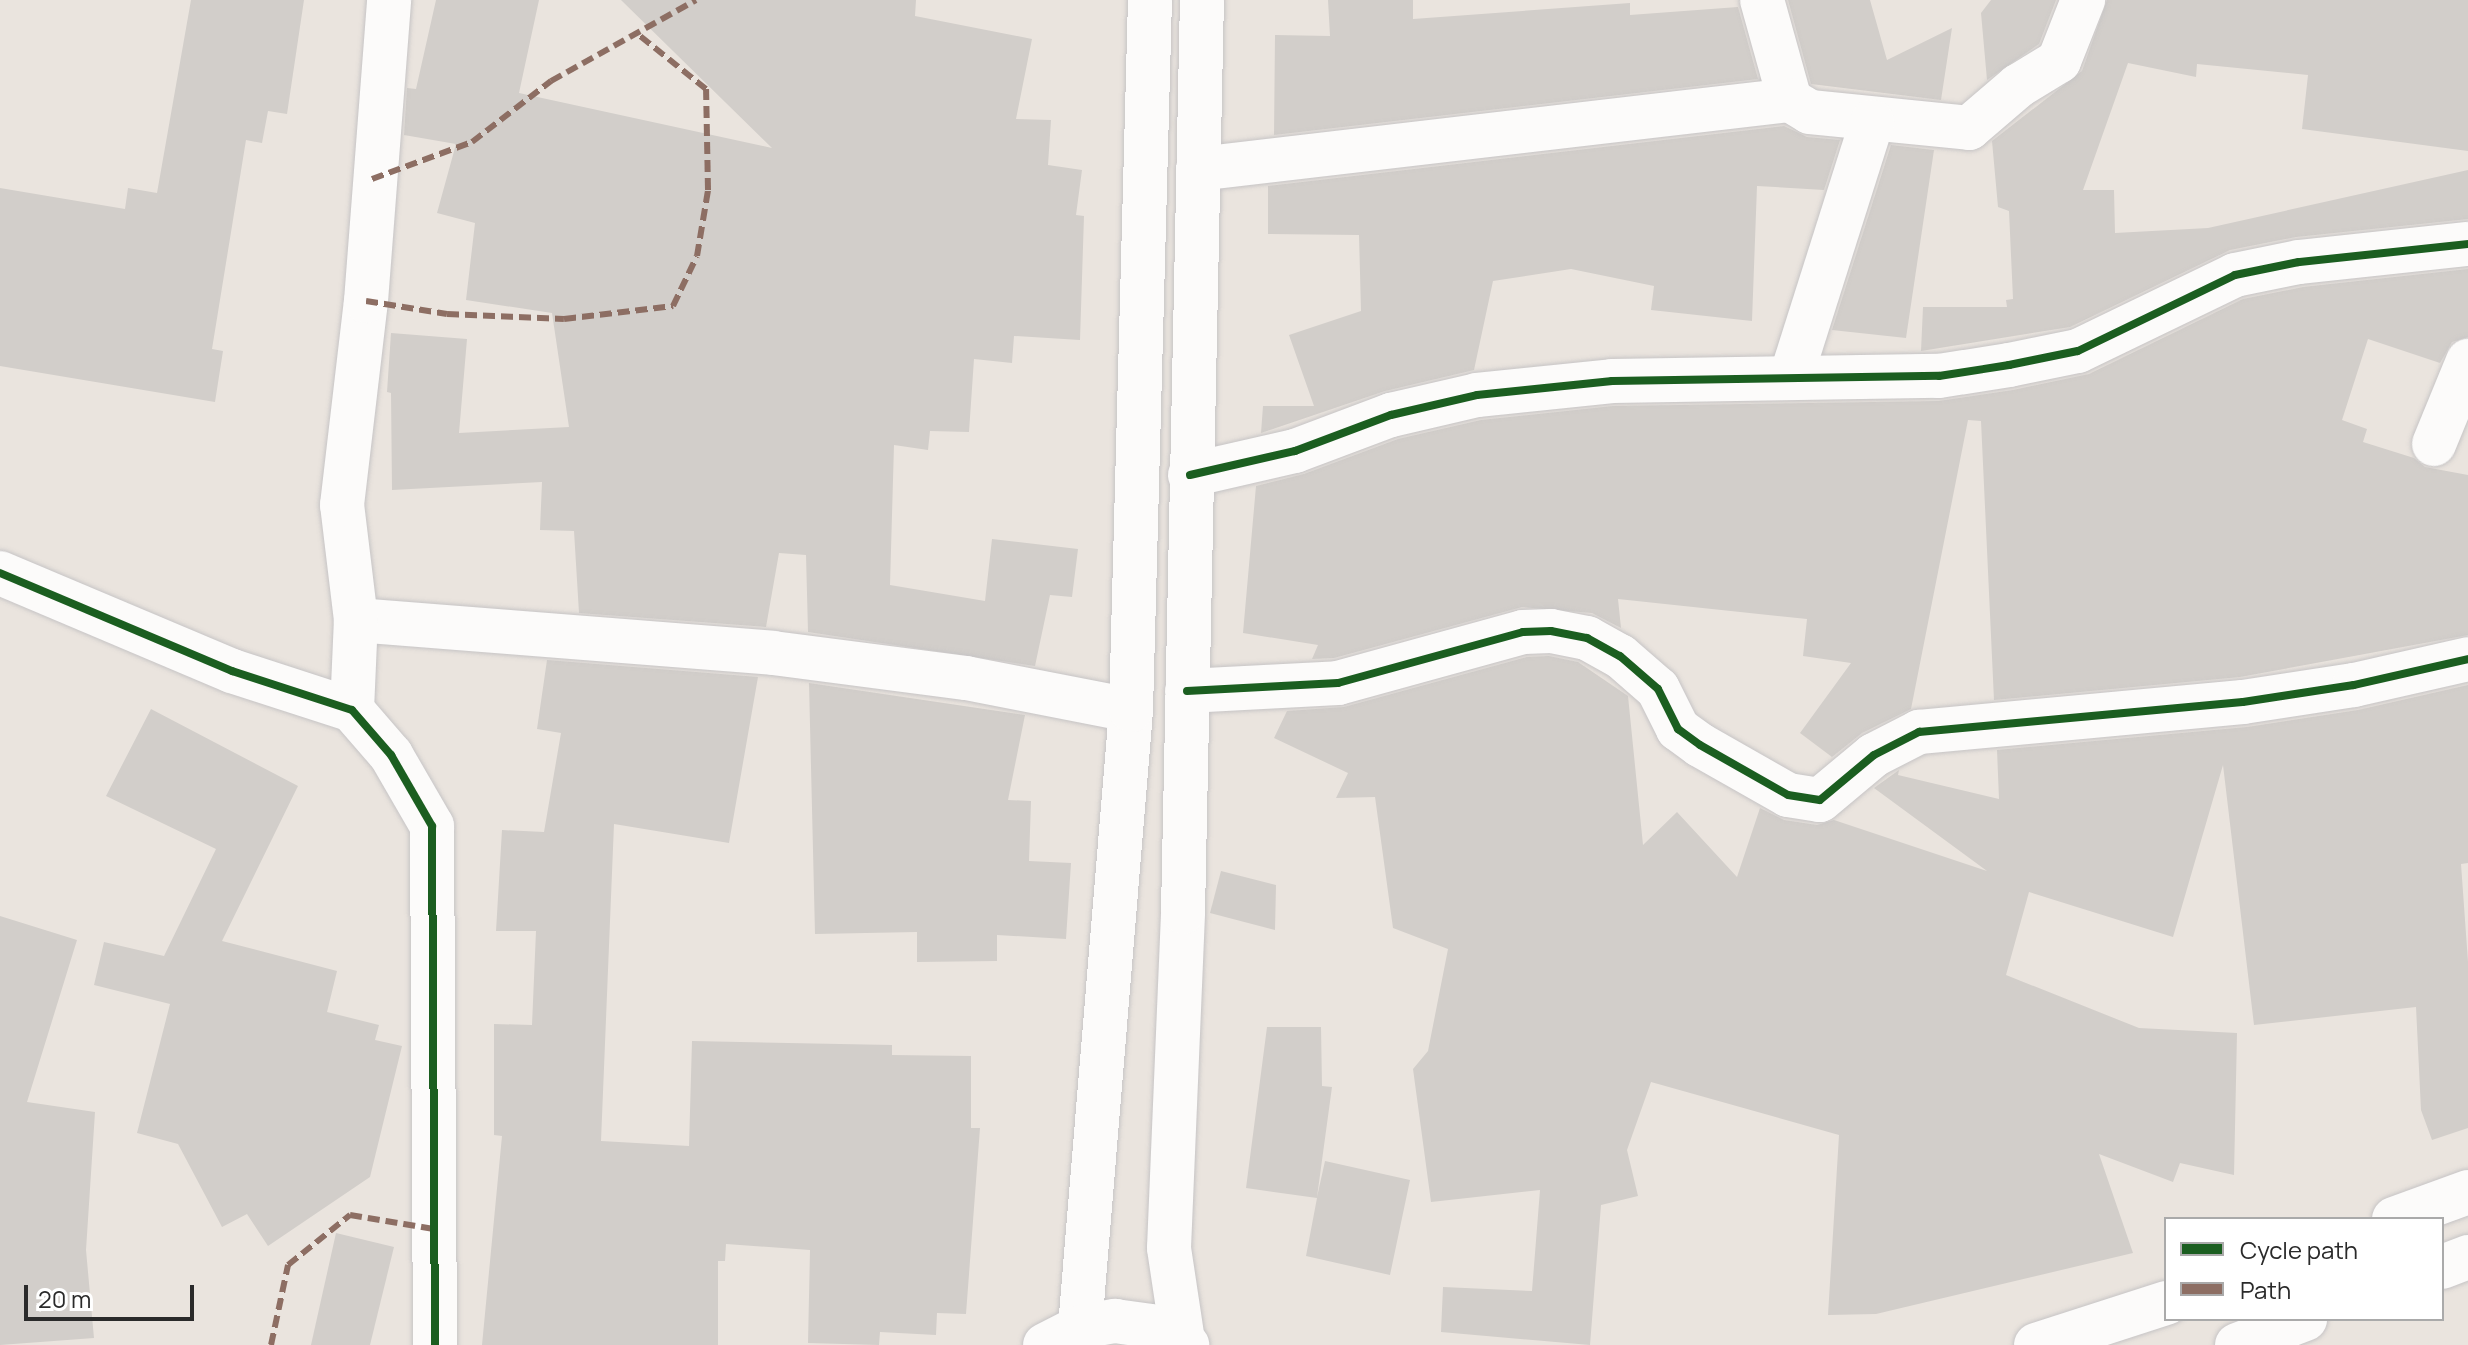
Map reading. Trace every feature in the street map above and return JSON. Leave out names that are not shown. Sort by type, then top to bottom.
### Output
[{"type":"street","points":[[352,710],[356,620],[342,505],[366,301],[389,0]]},
{"type":"street","points":[[1150,0],[1131,710],[1063,1336],[1133,1322],[1185,1343]]},
{"type":"street","points":[[1185,1343],[1169,1248],[1187,691],[1202,0]]},
{"type":"street","points":[[1762,0],[1790,100]]},
{"type":"street","points":[[1198,169],[1790,100],[1810,112],[1872,122],[1969,128],[2018,86],[2059,61],[2083,0]]},
{"type":"street","points":[[1791,377],[1872,122]]},
{"type":"street","points":[[1190,475],[1295,451],[1391,415],[1477,395],[1612,381],[1939,376],[2036,360],[2078,351],[2235,275],[2299,262],[2468,244]]},
{"type":"street","points":[[2434,444],[2468,361]]},
{"type":"street","points":[[0,573],[232,671],[352,710],[391,755],[432,826],[435,1345]]},
{"type":"street","points":[[356,620],[773,653],[966,678],[1131,710]]},
{"type":"street","points":[[1187,691],[1338,683],[1523,632],[1551,631],[1587,638],[1620,656],[1658,689],[1678,729],[1700,745],[1788,795],[1820,800],[1874,755],[1919,732],[2243,702],[2354,685],[2468,659]]},
{"type":"street","points":[[2399,1217],[2468,1192]]},
{"type":"street","points":[[2444,1266],[2468,1257]]},
{"type":"street","points":[[2036,1345],[2164,1304]]},
{"type":"street","points":[[2237,1345],[2300,1321]]},
{"type":"building","points":[[191,0],[304,0],[287,114],[268,111],[262,143],[246,140],[212,349],[223,351],[215,402],[0,366],[0,188],[125,209],[128,188],[157,193]]},
{"type":"building","points":[[436,0],[539,0],[519,93],[772,148],[621,0],[916,0],[915,16],[1032,39],[1016,119],[1051,120],[1048,165],[1082,170],[1076,215],[1084,216],[1080,340],[1014,336],[1012,363],[974,359],[969,432],[930,431],[928,450],[894,445],[890,585],[985,601],[992,539],[1078,549],[1072,597],[1050,595],[1035,666],[808,632],[806,555],[779,553],[766,627],[579,613],[574,531],[540,530],[542,482],[392,490],[391,393],[387,392],[391,333],[467,339],[459,433],[569,427],[552,313],[466,300],[475,223],[437,213],[456,144],[404,135],[407,88],[416,89]]},
{"type":"building","points":[[1328,0],[1413,0],[1413,19],[1630,3],[1630,15],[1738,7],[1758,79],[1274,135],[1275,35],[1330,36]]},
{"type":"building","points":[[1788,0],[1870,0],[1887,60],[1952,28],[1941,100],[1811,84]]},
{"type":"building","points":[[1991,0],[2056,0],[2039,44],[1987,80],[1981,13]]},
{"type":"building","points":[[2107,0],[2468,0],[2468,151],[2302,129],[2308,75],[2197,64],[2196,77],[2128,63],[2083,190],[2114,190],[2115,233],[2208,228],[2468,170],[2468,219],[2296,237],[2230,250],[2070,327],[1921,351],[1923,307],[2007,307],[2006,300],[2013,299],[2009,211],[1998,207],[1992,141],[2082,71]]},
{"type":"building","points":[[1784,126],[1807,137],[1840,140],[1824,190],[1757,186],[1752,321],[1651,310],[1654,286],[1571,269],[1493,281],[1474,370],[1385,391],[1261,433],[1263,406],[1314,406],[1289,335],[1361,311],[1359,235],[1268,234],[1268,186]]},
{"type":"building","points":[[1891,145],[1934,150],[1906,338],[1832,330]]},
{"type":"building","points":[[2468,269],[2468,337],[2452,342],[2440,363],[2368,339],[2342,420],[2367,429],[2363,442],[2414,458],[2425,467],[2468,475],[2468,635],[2240,677],[1994,700],[1981,421],[1968,420],[1911,709],[1862,733],[1832,757],[1800,733],[1851,663],[1803,656],[1807,619],[1618,599],[1621,628],[1592,613],[1522,607],[1334,658],[1312,659],[1318,645],[1243,633],[1256,486],[1304,474],[1398,439],[1481,420],[1613,406],[1939,401],[2013,390],[2089,374],[2243,299],[2303,287]]},
{"type":"building","points":[[1549,656],[1578,662],[1628,696],[1643,845],[1677,812],[1737,877],[1760,808],[1784,820],[1817,825],[1834,820],[1987,871],[1874,788],[1899,770],[1898,775],[1999,799],[1997,750],[2247,727],[2358,710],[2468,685],[2468,863],[2461,864],[2468,962],[2468,1128],[2432,1140],[2421,1110],[2416,1007],[2254,1025],[2223,765],[2173,937],[2029,892],[2006,975],[2139,1028],[2237,1033],[2234,1175],[2180,1163],[2173,1182],[2099,1154],[2133,1253],[1876,1314],[1828,1315],[1839,1135],[1651,1082],[1627,1150],[1638,1196],[1601,1205],[1590,1345],[1441,1332],[1443,1287],[1532,1291],[1540,1190],[1431,1202],[1413,1069],[1428,1051],[1448,949],[1393,928],[1375,797],[1336,798],[1348,773],[1274,738],[1287,711],[1344,707],[1527,657]]},
{"type":"building","points":[[547,660],[758,677],[729,843],[614,824],[601,1141],[689,1146],[692,1041],[892,1045],[892,1055],[971,1056],[971,1128],[980,1128],[966,1314],[937,1313],[936,1335],[880,1332],[879,1345],[808,1343],[810,1250],[726,1244],[725,1261],[718,1261],[718,1345],[482,1345],[502,1136],[494,1135],[494,1024],[532,1025],[536,931],[496,931],[502,830],[544,832],[561,733],[537,729]]},
{"type":"building","points":[[809,683],[1025,715],[1008,800],[1031,801],[1029,861],[1071,863],[1066,939],[997,935],[997,961],[917,962],[917,932],[815,934]]},
{"type":"building","points":[[151,709],[298,786],[222,941],[337,971],[327,1012],[379,1025],[375,1040],[402,1046],[370,1177],[268,1246],[247,1214],[222,1227],[178,1144],[137,1133],[170,1004],[94,985],[104,942],[164,956],[216,849],[106,796]]},
{"type":"building","points":[[1221,871],[1276,885],[1275,930],[1210,913]]},
{"type":"building","points":[[0,916],[77,940],[27,1102],[95,1112],[86,1250],[94,1338],[0,1345]]},
{"type":"building","points":[[1267,1027],[1321,1027],[1322,1086],[1332,1087],[1317,1197],[1325,1161],[1410,1180],[1390,1275],[1306,1256],[1317,1198],[1246,1188]]},
{"type":"building","points":[[336,1233],[394,1247],[370,1345],[311,1345]]},
{"type":"marked path","points":[[372,179],[472,142],[551,81],[696,0]]},
{"type":"marked path","points":[[366,301],[447,314],[564,319],[673,306],[697,256],[708,190],[706,89],[640,36]]},
{"type":"marked path","points":[[271,1345],[288,1265],[350,1215],[434,1229]]},
{"type":"cycle path","points":[[1190,475],[1295,451],[1391,415],[1477,395],[1612,381],[1939,376],[2009,365],[2078,351],[2235,275],[2299,262],[2468,244]]},
{"type":"cycle path","points":[[0,573],[232,671],[352,710],[391,755],[432,826],[435,1345]]},
{"type":"cycle path","points":[[1187,691],[1338,683],[1523,632],[1551,631],[1587,638],[1620,656],[1658,689],[1678,729],[1700,745],[1788,795],[1820,800],[1874,755],[1919,732],[2243,702],[2354,685],[2468,659]]}]
